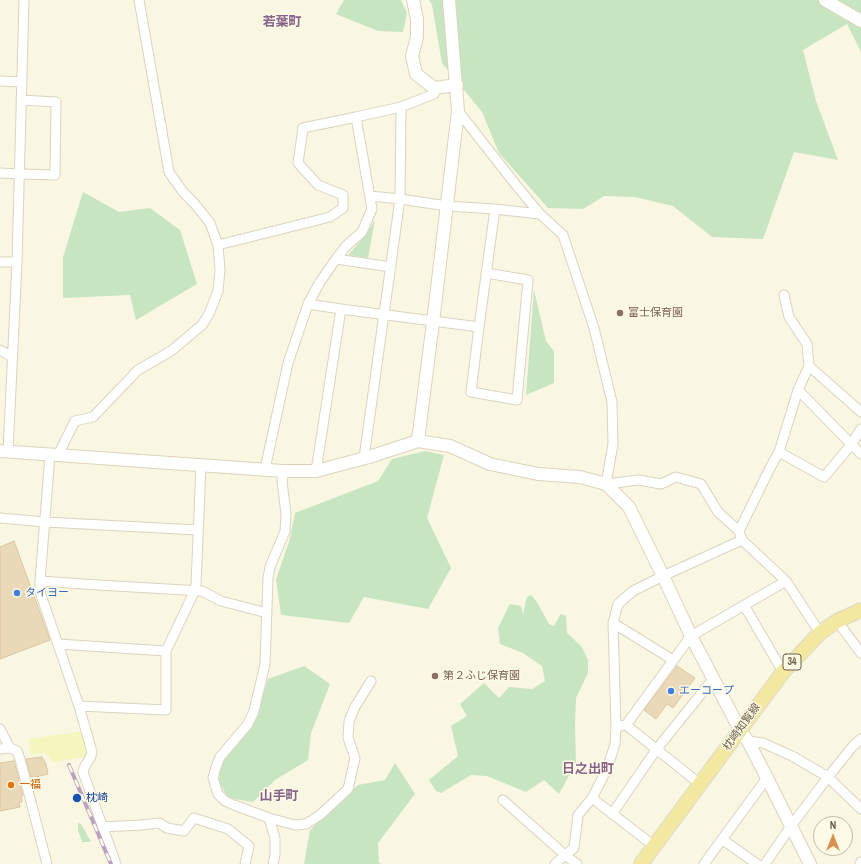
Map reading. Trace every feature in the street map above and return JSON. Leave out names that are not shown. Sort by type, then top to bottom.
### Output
[{"type":"main road","name":"枕崎知覧線","points":[[641,864],[700,784],[744,736],[783,672],[820,633],[837,621],[861,610]]},
{"type":"street","points":[[24,0],[20,174],[12,357],[4,452],[316,471],[418,441],[450,446],[490,464],[538,474],[580,477],[606,484],[639,480],[661,484],[676,477],[701,484],[718,512],[786,582],[820,633]]},
{"type":"street","points":[[116,864],[83,772],[92,756],[92,752],[40,592],[45,522],[54,455],[75,421],[93,417],[138,370],[171,350],[202,325],[209,314],[218,291],[220,270],[218,246],[210,223],[168,172],[139,0]]},
{"type":"street","points":[[414,0],[417,19],[417,37],[412,56],[416,74],[434,88],[457,85]]},
{"type":"street","points":[[418,441],[434,321],[458,111],[449,0]]},
{"type":"street","points":[[825,0],[861,21]]},
{"type":"street","points":[[0,81],[21,82]]},
{"type":"street","points":[[218,246],[330,217],[343,208],[343,195],[318,185],[298,163],[303,128],[401,107],[434,94],[434,88]]},
{"type":"street","points":[[0,173],[55,175],[56,102],[21,100]]},
{"type":"street","points":[[364,458],[400,199],[401,107]]},
{"type":"street","points":[[458,111],[540,214],[563,235],[594,328],[612,402],[613,444],[606,484]]},
{"type":"street","points":[[265,469],[288,364],[308,304],[320,282],[336,259],[346,246],[362,232],[372,209],[356,117]]},
{"type":"street","points":[[370,196],[447,206],[540,214]]},
{"type":"street","points":[[486,273],[528,280],[517,400],[471,392],[494,209]]},
{"type":"street","points":[[336,259],[391,267]]},
{"type":"street","points":[[0,262],[16,262]]},
{"type":"street","points":[[555,864],[574,848],[578,816],[592,798],[609,763],[615,744],[616,726],[613,624],[618,604],[633,591],[740,536],[770,468],[779,452],[798,390],[809,366],[807,344],[789,317],[784,296]]},
{"type":"street","points":[[308,304],[479,327]]},
{"type":"street","points":[[316,471],[341,309]]},
{"type":"street","points":[[0,350],[12,357]]},
{"type":"street","points":[[809,366],[861,412]]},
{"type":"street","points":[[798,390],[861,454]]},
{"type":"street","points":[[779,452],[824,477],[851,445],[861,429]]},
{"type":"street","points":[[78,706],[166,710],[166,651],[195,590],[196,584],[201,465]]},
{"type":"street","points":[[283,470],[282,482],[286,514],[285,531],[270,567],[268,578],[265,664],[254,711],[248,724],[220,757],[216,767],[213,778],[218,794],[225,801],[234,805],[269,818],[295,825],[306,824],[320,815],[348,789],[355,758],[348,738],[349,721],[355,707],[371,681]]},
{"type":"street","points":[[606,484],[629,507],[691,636],[767,778],[810,864]]},
{"type":"street","points":[[0,518],[45,522],[198,530]]},
{"type":"street","points":[[40,581],[202,590],[228,604],[266,613]]},
{"type":"street","points":[[626,725],[691,636],[786,582]]},
{"type":"street","points":[[744,605],[783,672]]},
{"type":"street","points":[[837,621],[861,653]]},
{"type":"street","points":[[613,624],[673,660]]},
{"type":"street","points":[[58,644],[166,651]]},
{"type":"street","points":[[612,814],[656,750],[713,679]]},
{"type":"street","points":[[616,726],[626,725],[700,784]]},
{"type":"street","points":[[0,729],[10,748]]},
{"type":"street","points":[[744,736],[792,756],[828,777],[861,809]]},
{"type":"street","points":[[765,864],[791,826],[828,777],[853,746],[861,739]]},
{"type":"street","points":[[0,749],[10,748],[17,751],[47,864]]},
{"type":"street","points":[[704,864],[767,778]]},
{"type":"street","points":[[592,798],[654,846]]},
{"type":"street","points":[[503,800],[564,855],[577,864]]},
{"type":"street","points":[[102,826],[159,823],[167,828],[184,831],[194,818],[228,829],[250,846],[245,864]]},
{"type":"street","points":[[269,818],[275,838],[275,855],[273,864]]},
{"type":"street","points":[[723,840],[756,864]]},
{"type":"shaded area","points":[[344,0],[401,0],[407,13],[403,32],[378,31],[336,14]]},
{"type":"shaded area","points":[[429,0],[861,0],[861,52],[847,24],[803,50],[816,101],[838,160],[794,152],[763,239],[712,237],[673,206],[635,197],[604,196],[583,209],[548,208],[499,153],[482,112],[442,63],[432,5]]},
{"type":"shaded area","points":[[83,192],[119,212],[150,208],[180,230],[197,284],[136,320],[130,295],[63,298],[63,257]]},
{"type":"shaded area","points":[[375,220],[368,258],[348,255],[364,237]]},
{"type":"shaded area","points":[[534,290],[546,341],[554,351],[554,383],[526,395]]},
{"type":"shaded area","points":[[425,451],[444,455],[427,518],[451,568],[428,609],[364,597],[349,623],[281,615],[276,579],[289,542],[295,513],[378,481],[392,459]]},
{"type":"shaded area","points":[[531,595],[537,602],[549,624],[554,626],[561,614],[566,616],[567,633],[582,647],[588,660],[588,673],[576,698],[576,763],[559,794],[544,780],[526,792],[487,776],[471,775],[441,793],[436,791],[429,780],[458,756],[451,726],[467,716],[460,704],[484,683],[499,698],[509,687],[532,689],[545,681],[542,666],[523,653],[500,644],[498,628],[510,604],[521,606],[523,614],[527,597]]},
{"type":"shaded area","points":[[304,666],[330,684],[311,733],[308,760],[275,780],[253,802],[228,798],[219,781],[221,760],[256,717],[268,679]]},
{"type":"shaded area","points":[[395,763],[415,794],[378,843],[379,863],[382,864],[304,864],[310,830],[358,785],[385,780]]},
{"type":"shaded area","points":[[78,823],[81,824],[91,842],[82,842],[78,830]]},
{"type":"sand","points":[[83,731],[89,751],[88,756],[53,762],[45,753],[31,755],[29,739]]},
{"type":"building","name":"タイヨー","points":[[14,541],[50,640],[0,659],[0,547]]},
{"type":"building","name":"エーコープ","points":[[677,666],[695,678],[673,708],[667,704],[656,719],[644,710]]},
{"type":"building","points":[[42,757],[46,764],[48,774],[31,777],[26,759]]},
{"type":"building","points":[[14,761],[23,796],[21,796],[22,802],[19,802],[20,807],[0,811],[0,763]]},
{"type":"railway","points":[[69,765],[111,864]]},
{"type":"place","name":"富士保育園","points":[[620,313]]},
{"type":"place","name":"タイヨー","points":[[17,593]]},
{"type":"place","name":"第２ふじ保育園","points":[[435,676]]},
{"type":"place","name":"エーコープ","points":[[671,691]]},
{"type":"place","name":"一福","points":[[11,785]]},
{"type":"place","name":"枕崎","points":[[77,798]]},
{"type":"district","name":"若葉町","points":[[282,23]]},
{"type":"district","name":"日之出町","points":[[588,770]]},
{"type":"district","name":"山手町","points":[[279,797]]}]
